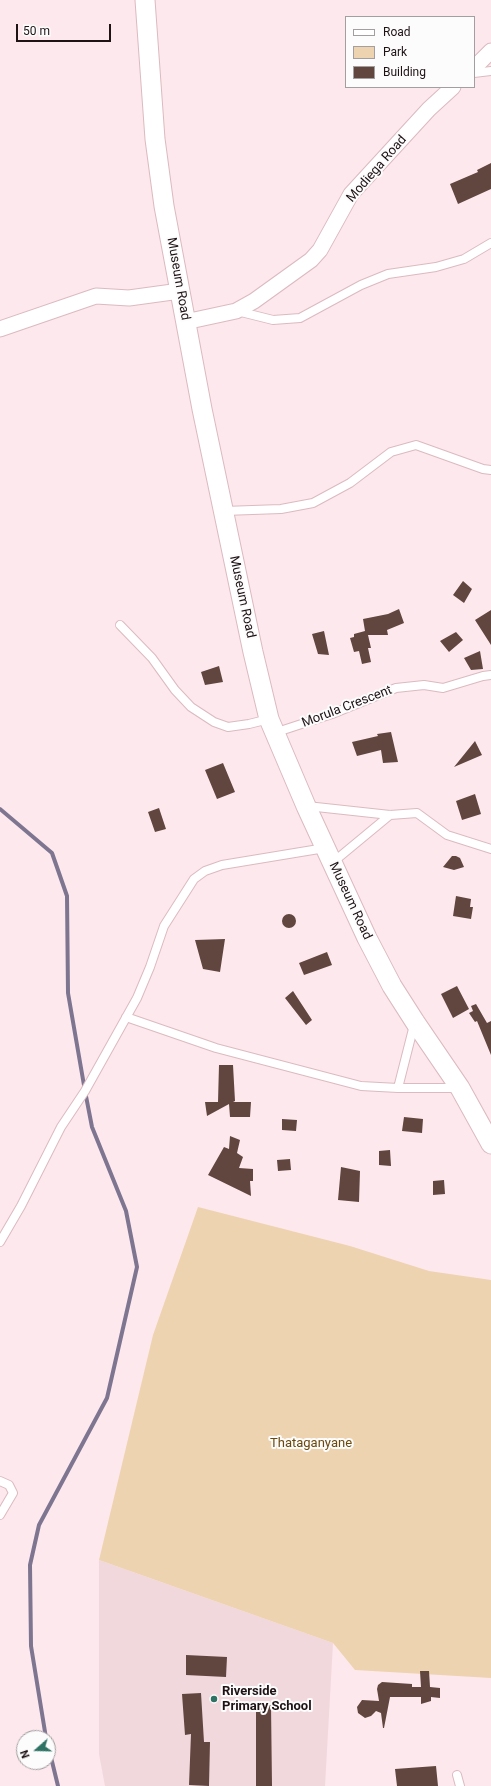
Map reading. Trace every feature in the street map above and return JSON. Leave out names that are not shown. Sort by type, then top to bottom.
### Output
[{"type":"street","name":"Museum Road","points":[[145,0],[155,139],[164,206],[185,322],[253,652],[272,726],[306,806],[367,938],[392,986],[460,1088],[491,1144]]},
{"type":"street","points":[[475,67],[491,51]]},
{"type":"street","name":"Modiega Road","points":[[185,322],[236,311],[254,301],[311,260],[320,250],[351,194],[429,109],[452,88]]},
{"type":"street","points":[[0,329],[96,296],[128,298],[180,290]]},
{"type":"lane","points":[[475,73],[491,71]]},
{"type":"lane","points":[[236,311],[274,320],[300,318],[361,285],[388,274],[436,267],[464,259],[491,243]]},
{"type":"lane","points":[[224,511],[281,509],[313,504],[350,483],[391,452],[416,445],[483,469],[491,470]]},
{"type":"lane","name":"Morula Crescent","points":[[120,625],[152,658],[180,696],[191,707],[214,722],[228,726],[249,724],[272,726],[332,714],[396,688],[424,685],[443,688],[491,675]]},
{"type":"lane","points":[[306,806],[390,815],[417,813],[447,834],[491,849]]},
{"type":"lane","points":[[0,1242],[21,1206],[61,1127],[85,1091],[137,998],[150,967],[164,926],[194,879],[205,871],[222,865],[329,855],[390,815]]},
{"type":"lane","points":[[126,1017],[224,1050],[361,1086],[398,1088],[460,1088]]},
{"type":"lane","points":[[398,1088],[415,1022]]},
{"type":"lane","points":[[0,1481],[9,1485],[13,1493],[0,1515]]},
{"type":"lane","points":[[456,1775],[460,1786]]},
{"type":"shaded area","name":"Riverside Primary School","points":[[99,1560],[333,1643],[325,1786],[105,1786],[99,1754]]},
{"type":"green space","name":"Thataganyane","points":[[198,1207],[350,1246],[429,1271],[491,1280],[491,1678],[355,1670],[333,1643],[99,1560],[153,1335]]},
{"type":"building","points":[[491,163],[491,189],[458,204],[450,184],[478,172],[477,170]]},
{"type":"building","points":[[463,581],[472,589],[464,603],[453,595]]},
{"type":"building","points":[[399,609],[404,623],[387,630],[388,635],[368,635],[371,648],[368,648],[371,662],[362,664],[359,651],[354,652],[350,638],[354,637],[354,634],[365,631],[363,619],[388,614]]},
{"type":"building","points":[[491,610],[491,645],[475,620]]},
{"type":"building","points":[[324,631],[329,655],[318,654],[312,634]]},
{"type":"building","points":[[456,632],[463,640],[449,652],[440,641]]},
{"type":"building","points":[[480,651],[483,669],[471,670],[464,658]]},
{"type":"building","points":[[219,666],[223,682],[205,685],[201,672]]},
{"type":"building","points":[[391,732],[398,762],[383,763],[381,750],[357,756],[352,742],[378,736],[377,734]]},
{"type":"building","points":[[475,741],[482,755],[454,767]]},
{"type":"building","points":[[223,763],[235,792],[217,799],[205,770]]},
{"type":"building","points":[[475,794],[481,814],[462,820],[456,801]]},
{"type":"building","points":[[159,808],[166,829],[155,832],[148,812]]},
{"type":"building","points":[[452,856],[460,858],[464,867],[454,870],[443,867]]},
{"type":"building","points":[[456,896],[471,899],[470,907],[473,907],[471,919],[453,916]]},
{"type":"building","points":[[286,914],[292,914],[296,918],[296,924],[292,928],[286,928],[282,924],[282,918]]},
{"type":"building","points":[[225,939],[220,972],[203,969],[195,940]]},
{"type":"building","points":[[327,952],[332,965],[304,975],[299,963]]},
{"type":"building","points":[[457,986],[469,1009],[453,1018],[441,994]]},
{"type":"building","points":[[293,991],[312,1020],[306,1025],[285,998]]},
{"type":"building","points":[[476,1004],[487,1023],[491,1021],[491,1055],[477,1021],[475,1022],[469,1013],[473,1011],[471,1006]]},
{"type":"building","points":[[219,1065],[233,1065],[235,1101],[233,1102],[251,1102],[250,1117],[230,1117],[229,1104],[207,1116],[205,1102],[218,1102]]},
{"type":"building","points":[[404,1117],[423,1119],[422,1133],[402,1131]]},
{"type":"building","points":[[282,1119],[297,1120],[296,1131],[282,1130]]},
{"type":"building","points":[[230,1136],[240,1140],[237,1153],[243,1157],[239,1168],[253,1169],[253,1181],[250,1181],[251,1196],[208,1175],[224,1147],[229,1149]]},
{"type":"building","points":[[390,1150],[391,1166],[379,1165],[379,1151]]},
{"type":"building","points":[[290,1159],[291,1170],[278,1171],[277,1160]]},
{"type":"building","points":[[341,1167],[360,1171],[359,1202],[338,1200]]},
{"type":"building","points":[[444,1180],[445,1194],[433,1195],[433,1181]]},
{"type":"building","points":[[186,1655],[227,1657],[226,1677],[186,1675]]},
{"type":"building","points":[[420,1671],[429,1671],[430,1687],[440,1688],[440,1698],[431,1697],[431,1701],[421,1704],[421,1697],[390,1697],[384,1728],[381,1713],[376,1711],[371,1716],[365,1718],[358,1713],[357,1707],[362,1700],[379,1701],[377,1689],[378,1685],[382,1682],[412,1684],[412,1687],[421,1687]]},
{"type":"building","points":[[201,1693],[204,1742],[210,1742],[209,1786],[189,1785],[191,1734],[185,1735],[182,1694]]},
{"type":"building","points":[[271,1705],[272,1786],[256,1786],[256,1706]]},
{"type":"building","points":[[436,1766],[438,1786],[397,1786],[395,1769]]},
{"type":"waterway","points":[[0,809],[52,853],[67,896],[68,993],[85,1091],[92,1127],[126,1211],[137,1267],[107,1398],[39,1525],[30,1565],[31,1646],[45,1730]]},
{"type":"waterway","points":[[54,1770],[58,1786]]},
{"type":"place","name":"Riverside Primary School","points":[[214,1699]]}]
